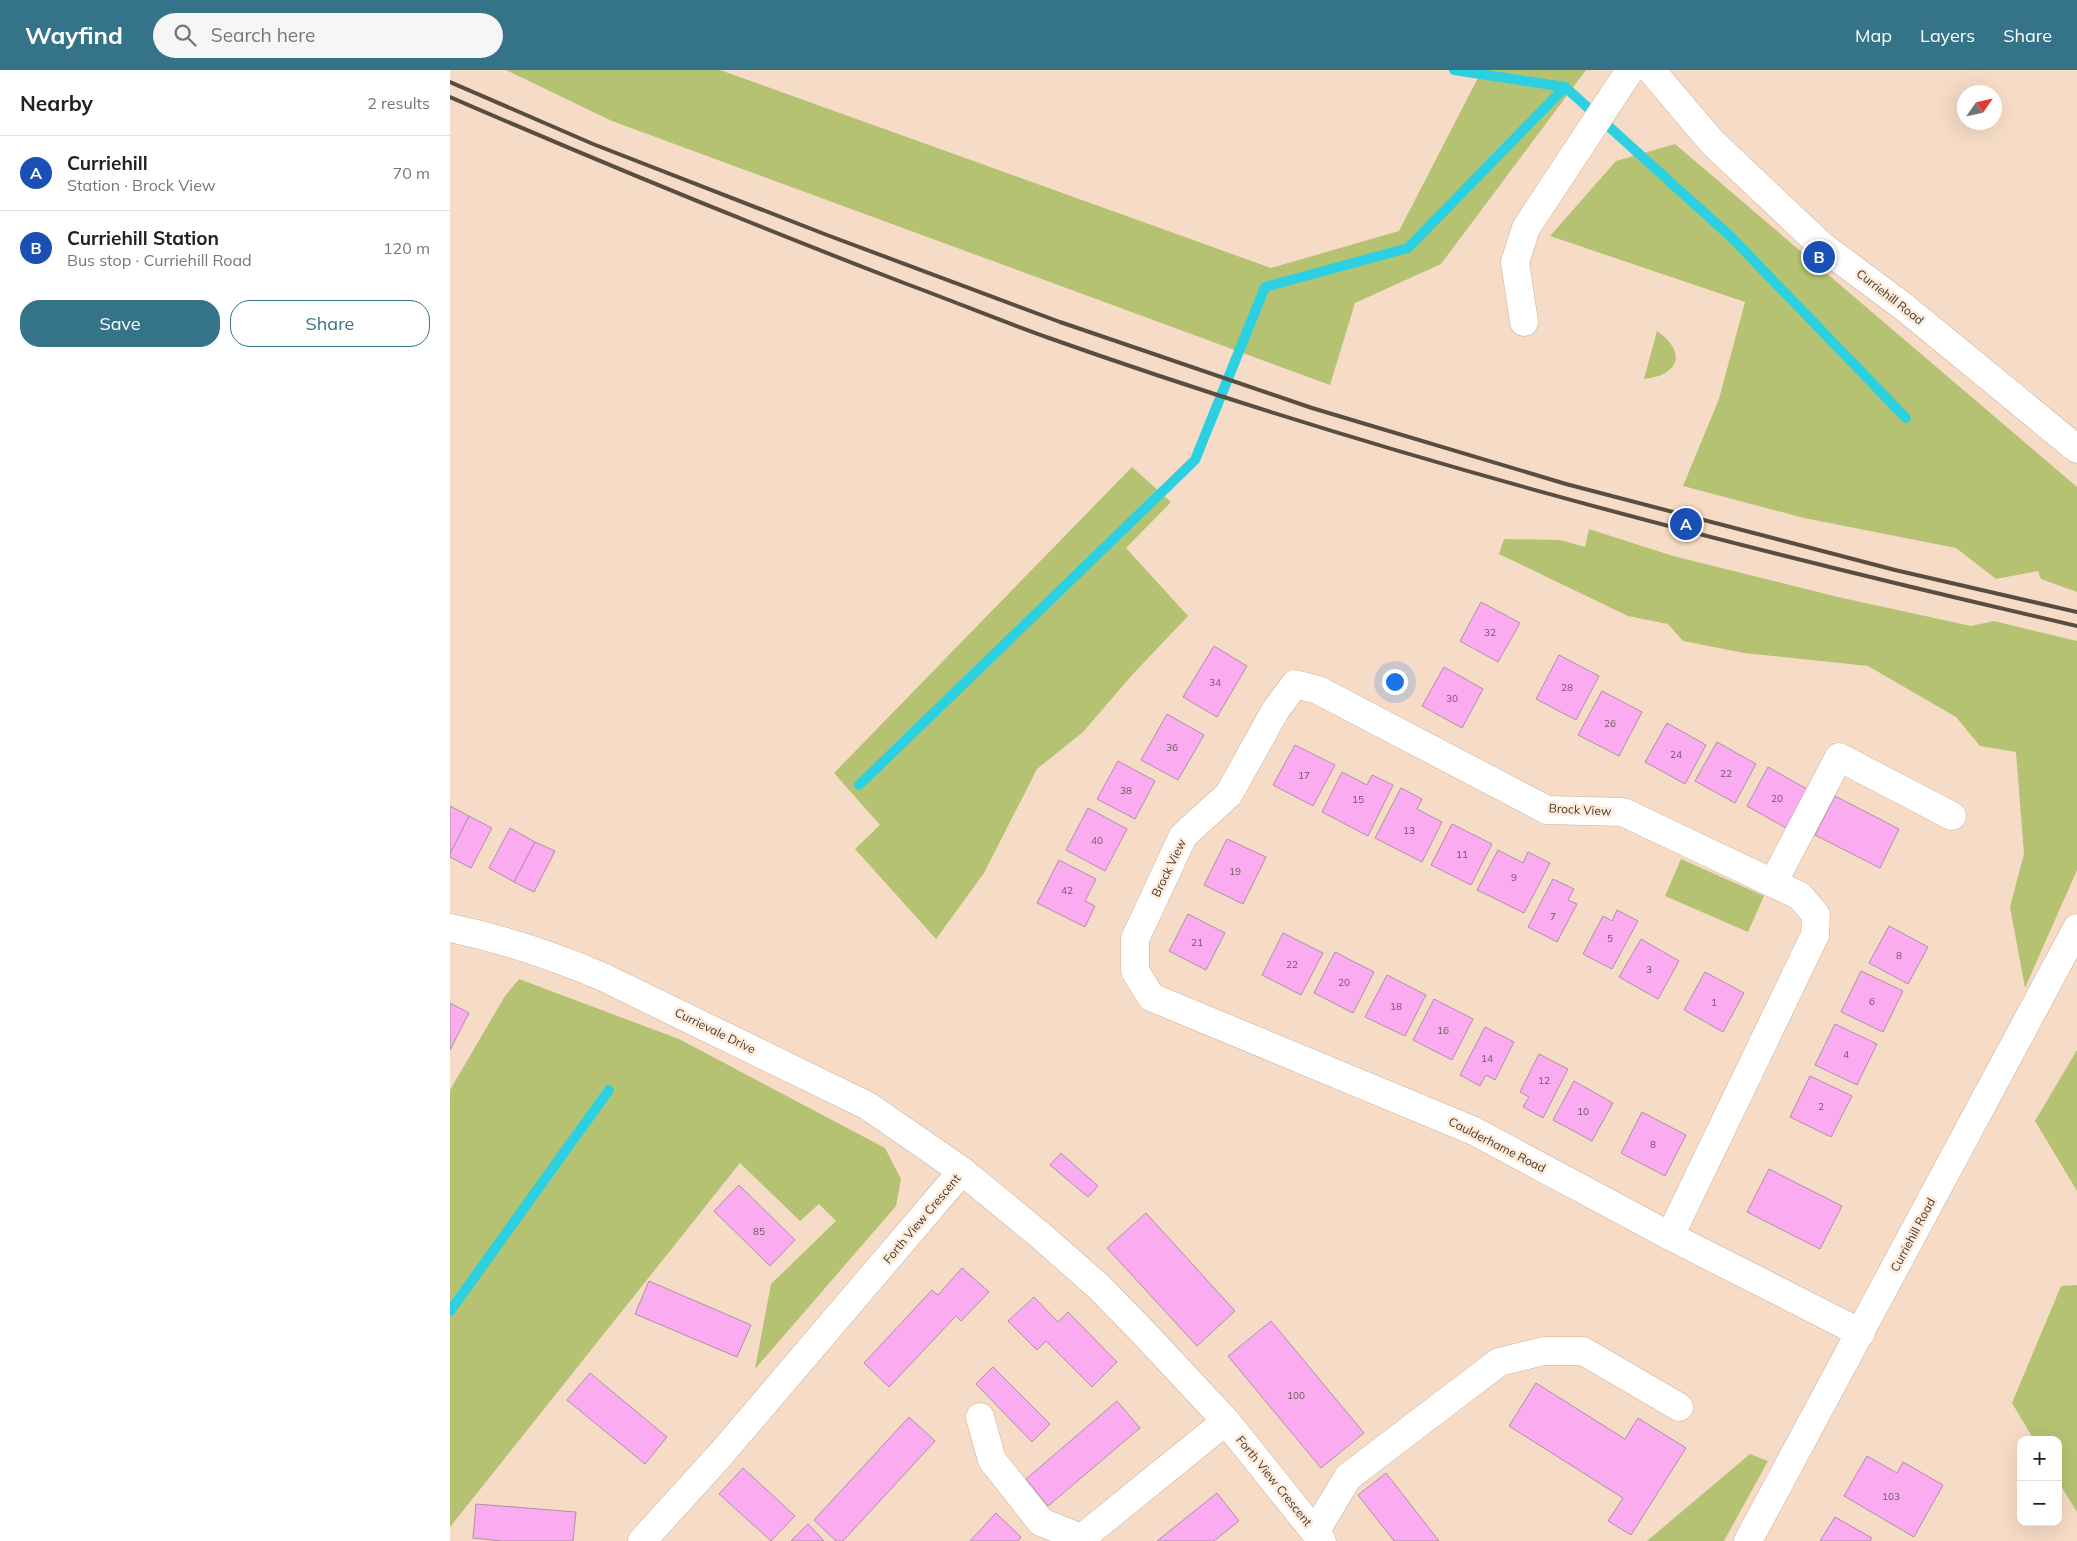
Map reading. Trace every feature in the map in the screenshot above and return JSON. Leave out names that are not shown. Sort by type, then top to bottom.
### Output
[{"type":"street","points":[[1524,322],[1515,262],[1526,228],[1630,70]]},
{"type":"street","name":"Curriehill Road","points":[[1651,70],[1712,142],[1822,246],[1904,307],[2077,450]]},
{"type":"street","name":"Brock View","points":[[1135,939],[1183,836],[1229,794],[1275,711],[1296,684],[1318,690],[1546,810],[1623,812],[1800,896],[1816,915],[1815,935],[1670,1236]]},
{"type":"street","points":[[1773,883],[1839,757],[1952,816]]},
{"type":"street","name":"Currievale Drive","points":[[450,928],[485,935],[567,961],[603,977],[868,1106],[962,1171]]},
{"type":"street","name":"Curriehill Road","points":[[1748,1541],[2077,928]]},
{"type":"street","name":"Caulderhame Road","points":[[1135,939],[1135,971],[1152,997],[1474,1131],[1670,1236],[1861,1333]]},
{"type":"street","name":"Forth View Crescent","points":[[642,1541],[733,1439],[962,1171],[1040,1235],[1098,1287],[1142,1331],[1226,1421],[1319,1536]]},
{"type":"street","points":[[1319,1536],[1348,1477],[1499,1362],[1544,1351],[1583,1351],[1679,1407]]},
{"type":"street","points":[[980,1417],[992,1460],[1042,1522],[1079,1539],[1226,1421]]},
{"type":"green space","points":[[506,70],[720,70],[1271,268],[1399,231],[1482,70],[1586,70],[1441,264],[1355,303],[1330,385],[612,121]]},
{"type":"green space","points":[[1675,144],[2077,487],[2077,592],[2041,579],[2038,571],[1996,579],[1956,548],[1804,518],[1683,486],[1719,399],[1745,302],[1550,236],[1616,161]]},
{"type":"green space","points":[[1657,331],[1673,347],[1676,354],[1675,361],[1672,368],[1665,373],[1644,379]]},
{"type":"green space","points":[[1132,467],[1171,502],[1126,548],[1188,616],[1133,674],[1083,732],[1037,769],[984,873],[936,939],[855,849],[880,825],[834,773]]},
{"type":"green space","points":[[1589,529],[1673,556],[1838,597],[1971,626],[1994,621],[2077,641],[2077,870],[2025,988],[2010,907],[2024,854],[2016,752],[1980,746],[1956,717],[1868,666],[1744,653],[1683,641],[1668,624],[1628,616],[1499,554],[1504,539],[1560,540],[1585,547]]},
{"type":"green space","points":[[1681,859],[1764,896],[1748,932],[1665,896]]},
{"type":"green space","points":[[519,979],[679,1039],[885,1148],[901,1179],[896,1206],[755,1369],[771,1284],[836,1221],[819,1204],[800,1221],[740,1163],[450,1527],[450,1090],[505,996]]},
{"type":"green space","points":[[2077,1050],[2077,1191],[2035,1121]]},
{"type":"green space","points":[[2077,1285],[2077,1512],[2062,1488],[2062,1436],[2032,1436],[2012,1403],[2061,1286]]},
{"type":"green space","points":[[1750,1454],[1768,1461],[1724,1541],[1647,1541]]},
{"type":"building","points":[[1481,602],[1520,623],[1498,662],[1460,641]]},
{"type":"building","points":[[1214,646],[1247,666],[1217,717],[1183,697]]},
{"type":"building","points":[[1559,655],[1599,676],[1576,720],[1536,699]]},
{"type":"building","points":[[1444,667],[1483,689],[1462,728],[1422,706]]},
{"type":"building","points":[[1602,691],[1642,712],[1619,756],[1578,735]]},
{"type":"building","points":[[1167,714],[1204,735],[1178,780],[1141,760]]},
{"type":"building","points":[[1667,723],[1706,745],[1685,784],[1645,762]]},
{"type":"building","points":[[1717,742],[1756,764],[1735,803],[1695,781]]},
{"type":"building","points":[[1295,745],[1335,765],[1313,806],[1273,785]]},
{"type":"building","points":[[1118,761],[1155,781],[1135,819],[1097,799]]},
{"type":"building","points":[[1768,767],[1807,789],[1786,828],[1747,806]]},
{"type":"building","points":[[1342,772],[1367,785],[1372,775],[1393,785],[1368,836],[1322,812]]},
{"type":"building","points":[[1401,788],[1422,799],[1417,809],[1442,822],[1422,862],[1375,838]]},
{"type":"building","points":[[1835,796],[1899,829],[1880,868],[1815,835]]},
{"type":"building","points":[[450,806],[469,816],[450,854]]},
{"type":"building","points":[[1088,808],[1127,829],[1105,871],[1066,850]]},
{"type":"building","points":[[469,816],[492,828],[471,868],[450,857]]},
{"type":"building","points":[[1452,824],[1492,844],[1471,885],[1431,865]]},
{"type":"building","points":[[510,828],[535,842],[514,882],[489,868]]},
{"type":"building","points":[[1227,839],[1266,857],[1243,904],[1204,885]]},
{"type":"building","points":[[535,842],[555,851],[534,892],[514,882]]},
{"type":"building","points":[[1498,850],[1523,863],[1528,852],[1550,863],[1524,913],[1477,890]]},
{"type":"building","points":[[1059,860],[1096,879],[1085,901],[1095,906],[1085,927],[1037,903]]},
{"type":"building","points":[[1553,879],[1574,889],[1568,900],[1577,904],[1557,942],[1528,927]]},
{"type":"building","points":[[1617,910],[1638,921],[1612,969],[1583,954],[1603,916],[1612,921]]},
{"type":"building","points":[[1188,914],[1225,933],[1206,970],[1169,951]]},
{"type":"building","points":[[1889,926],[1928,947],[1908,984],[1869,963]]},
{"type":"building","points":[[1283,933],[1323,953],[1301,995],[1262,975]]},
{"type":"building","points":[[1641,939],[1679,961],[1658,999],[1619,977]]},
{"type":"building","points":[[1335,952],[1374,972],[1353,1013],[1314,993]]},
{"type":"building","points":[[1861,971],[1903,991],[1883,1032],[1841,1012]]},
{"type":"building","points":[[1705,972],[1744,993],[1723,1032],[1684,1010]]},
{"type":"building","points":[[1387,975],[1426,995],[1405,1036],[1365,1017]]},
{"type":"building","points":[[1434,999],[1473,1019],[1452,1060],[1413,1040]]},
{"type":"building","points":[[450,1003],[469,1013],[450,1050]]},
{"type":"building","points":[[1835,1024],[1877,1044],[1857,1085],[1815,1065]]},
{"type":"building","points":[[1485,1027],[1514,1042],[1495,1080],[1486,1075],[1480,1086],[1460,1075]]},
{"type":"building","points":[[1539,1054],[1568,1069],[1543,1118],[1523,1107],[1529,1097],[1520,1092]]},
{"type":"building","points":[[1810,1076],[1852,1096],[1831,1137],[1790,1117]]},
{"type":"building","points":[[1574,1081],[1613,1103],[1592,1141],[1553,1120]]},
{"type":"building","points":[[1642,1112],[1686,1135],[1665,1176],[1621,1153]]},
{"type":"building","points":[[1061,1153],[1098,1186],[1088,1197],[1050,1165]]},
{"type":"building","points":[[1769,1169],[1842,1206],[1820,1249],[1747,1212]]},
{"type":"building","points":[[739,1185],[795,1240],[770,1266],[714,1211]]},
{"type":"building","points":[[1146,1213],[1235,1311],[1197,1346],[1107,1248]]},
{"type":"building","points":[[962,1268],[989,1292],[961,1321],[956,1316],[889,1387],[864,1363],[932,1290],[938,1295]]},
{"type":"building","points":[[649,1281],[751,1325],[737,1357],[635,1314]]},
{"type":"building","points":[[1034,1297],[1058,1322],[1068,1312],[1117,1362],[1092,1387],[1046,1341],[1037,1350],[1008,1321]]},
{"type":"building","points":[[1271,1321],[1364,1433],[1321,1468],[1228,1356]]},
{"type":"building","points":[[993,1367],[1050,1424],[1032,1442],[976,1384]]},
{"type":"building","points":[[590,1373],[667,1437],[645,1464],[567,1400]]},
{"type":"building","points":[[1536,1383],[1625,1439],[1638,1418],[1686,1448],[1631,1535],[1608,1521],[1623,1498],[1509,1426]]},
{"type":"building","points":[[1117,1401],[1140,1428],[1048,1506],[1026,1479]]},
{"type":"building","points":[[909,1417],[935,1441],[843,1541],[836,1541],[814,1520]]},
{"type":"building","points":[[1867,1456],[1897,1473],[1903,1462],[1943,1485],[1914,1537],[1844,1496]]},
{"type":"building","points":[[743,1468],[795,1516],[771,1541],[719,1494]]},
{"type":"building","points":[[1386,1473],[1439,1541],[1394,1541],[1358,1495]]},
{"type":"building","points":[[1217,1493],[1239,1521],[1214,1541],[1157,1541]]},
{"type":"building","points":[[476,1504],[576,1512],[573,1541],[502,1541],[473,1538]]},
{"type":"building","points":[[996,1513],[1021,1537],[1018,1541],[970,1541]]},
{"type":"building","points":[[1835,1517],[1872,1538],[1870,1541],[1820,1541]]},
{"type":"building","points":[[808,1524],[824,1541],[791,1541]]},
{"type":"waterway","points":[[1454,70],[1565,87],[1730,236],[1906,418]]},
{"type":"waterway","points":[[859,785],[1195,460],[1265,287],[1408,248],[1565,87]]},
{"type":"waterway","points":[[450,1311],[609,1090]]},
{"type":"railway","points":[[450,82],[593,144],[827,235],[1060,322],[1312,408],[1566,484],[1895,570],[2077,612]]},
{"type":"railway","points":[[450,97],[676,192],[847,261],[1031,331],[1175,381],[1303,422],[1559,497],[1817,564],[2077,626]]},
{"type":"place","name":"Curriehill Station","points":[[1819,257]]},
{"type":"place","name":"Curriehill","points":[[1686,524]]}]
